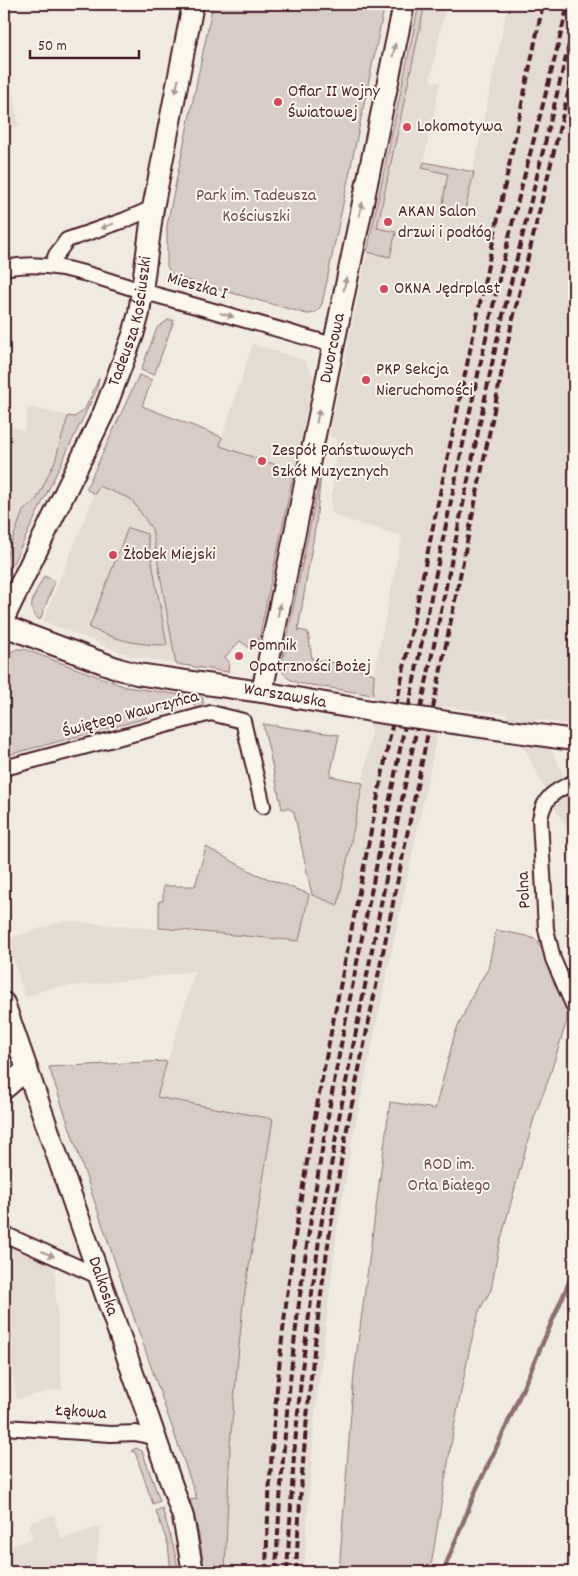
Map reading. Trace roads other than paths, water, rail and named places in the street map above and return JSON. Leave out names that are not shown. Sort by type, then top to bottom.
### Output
[{"type":"street","name":"Tadeusza Kościuszki","points":[[4,618],[104,412],[133,335],[139,313],[153,208],[193,4]]},
{"type":"street","name":"Dworcowa","points":[[262,692],[404,4]]},
{"type":"street","points":[[52,265],[56,255],[67,240],[153,208]]},
{"type":"street","name":"Mieszka I","points":[[4,268],[20,265],[52,265],[102,277],[142,291],[333,345]]},
{"type":"street","name":"Warszawska","points":[[4,626],[136,674],[262,692],[371,711],[574,740]]},
{"type":"street","name":"Świętego Wawrzyńca","points":[[4,768],[211,713],[243,722],[263,806]]},
{"type":"street","name":"Polna","points":[[574,782],[559,790],[544,803],[540,819],[546,929],[553,959],[574,1007]]},
{"type":"street","name":"Dalkoska","points":[[4,1004],[183,1517],[194,1572]]},
{"type":"street","points":[[4,1089],[27,1069]]},
{"type":"street","points":[[4,1234],[100,1277]]},
{"type":"street","name":"Łąkowa","points":[[4,1427],[111,1434],[136,1433],[156,1438]]},
{"type":"waterway","points":[[443,1572],[476,1490],[506,1427],[574,1271]]},
{"type":"railway","points":[[266,1572],[272,1446],[284,1320],[311,1140],[410,639],[543,4]]},
{"type":"railway","points":[[276,1572],[284,1449],[296,1326],[314,1196],[340,1051],[451,499],[482,356],[506,249],[568,4]]},
{"type":"railway","points":[[287,1572],[294,1455],[302,1369],[320,1232],[339,1118],[392,848],[497,340],[574,24]]},
{"type":"railway","points":[[296,1572],[303,1459],[314,1347],[329,1235],[348,1123],[511,327],[574,69]]},
{"type":"place","name":"Ofiar II Wojny Światowej","points":[[278,102]]},
{"type":"place","name":"Lokomotywa","points":[[407,127]]},
{"type":"place","name":"AKAN Salon drzwi i podłóg","points":[[388,222]]},
{"type":"place","name":"OKNA Jędrplast","points":[[384,289]]},
{"type":"place","name":"PKP Sekcja Nieruchomości","points":[[366,380]]},
{"type":"place","name":"Zespół Państwowych Szkół Muzycznych","points":[[262,461]]},
{"type":"place","name":"Żłobek Miejski","points":[[113,555]]},
{"type":"place","name":"Pomnik Opatrzności Bożej","points":[[239,656]]},
{"type":"park label","name":"Park im. Tadeusza Kościuszki","points":[[256,206]]},
{"type":"park label","name":"ROD im. Orła Białego","points":[[449,1175]]}]
